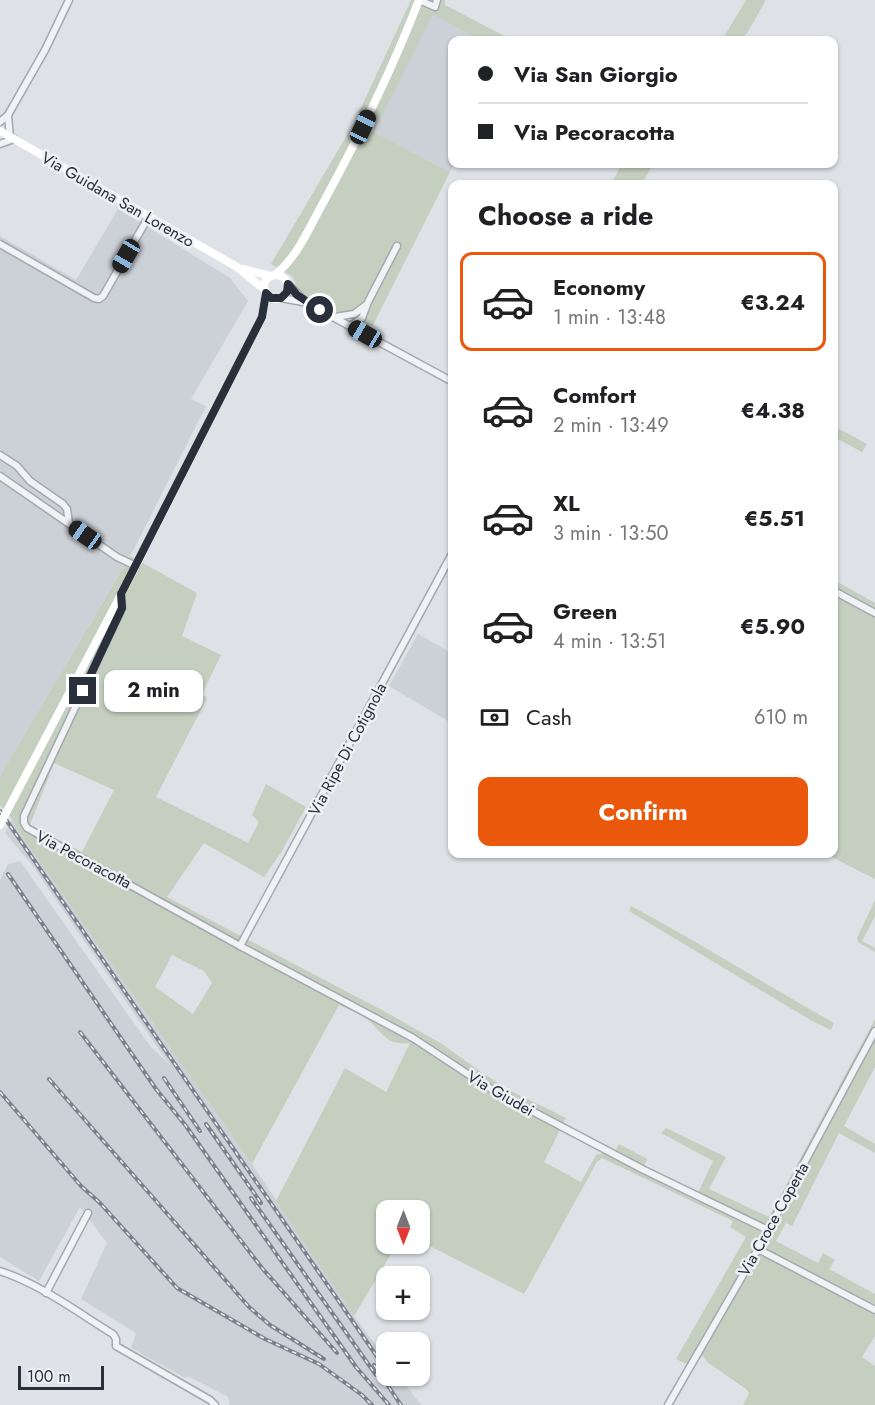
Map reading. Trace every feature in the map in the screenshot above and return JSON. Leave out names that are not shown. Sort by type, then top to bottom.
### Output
[{"type":"main road","points":[[0,825],[136,566],[262,317],[287,292],[295,254],[353,148],[403,42],[419,0]]},
{"type":"main road","name":"Via Guidana San Lorenzo","points":[[0,131],[237,267]]},
{"type":"main road","points":[[262,317],[265,283],[295,254]]},
{"type":"main road","points":[[237,267],[282,276],[288,282]]},
{"type":"main road","points":[[237,267],[271,298],[280,298]]},
{"type":"street","points":[[0,144],[12,138],[7,121],[8,116],[45,51],[69,0]]},
{"type":"street","points":[[419,0],[436,3]]},
{"type":"street","points":[[0,122],[8,116]]},
{"type":"street","points":[[0,244],[95,299],[99,299],[103,296],[149,216]]},
{"type":"street","points":[[365,334],[361,324],[362,318],[397,246]]},
{"type":"street","points":[[288,282],[307,303]]},
{"type":"street","points":[[280,298],[307,303],[448,379]]},
{"type":"street","points":[[333,317],[351,315],[368,303]]},
{"type":"street","points":[[350,326],[351,315]]},
{"type":"street","points":[[350,326],[362,318]]},
{"type":"street","points":[[0,455],[17,466],[30,481],[63,504],[67,509],[70,524]]},
{"type":"street","points":[[0,476],[117,558],[136,566]]},
{"type":"street","name":"Via Ripe Di Cotignola","points":[[240,946],[448,561]]},
{"type":"street","points":[[838,593],[875,613]]},
{"type":"street","name":"Via Pecoracotta","points":[[121,594],[122,608],[24,816],[24,823],[29,830],[240,946]]},
{"type":"street","name":"Via Giudei","points":[[240,946],[413,1038],[513,1101],[644,1170],[768,1230]]},
{"type":"street","name":"Via Croce Coperta","points":[[668,1405],[758,1249],[875,1031]]},
{"type":"street","points":[[46,1293],[88,1213]]},
{"type":"street","points":[[758,1249],[875,1310]]},
{"type":"street","points":[[0,1271],[14,1275],[113,1334],[116,1346],[215,1405]]},
{"type":"shaded area","points":[[433,13],[472,36],[448,36],[448,168],[452,168],[450,172],[374,132]]},
{"type":"shaded area","points":[[118,209],[230,278],[248,301],[191,399],[206,406],[135,547],[0,776],[0,236],[76,280]]},
{"type":"shaded area","points":[[418,634],[448,651],[448,721],[389,686]]},
{"type":"shaded area","points":[[12,819],[16,828],[376,1345],[376,1386],[407,1386],[421,1405],[230,1405],[228,1397],[188,1376],[185,1378],[131,1348],[136,1333],[81,1299],[107,1243],[80,1207],[39,1281],[0,1257],[0,880],[8,864],[20,861],[150,1046],[169,1064],[32,865],[5,833]]},
{"type":"green space","points":[[411,0],[445,0],[445,5],[504,36],[472,36],[433,14],[374,132],[450,172],[372,327],[329,309],[306,296],[297,287],[293,277],[271,264],[353,125]]},
{"type":"green space","points":[[746,0],[766,0],[745,36],[724,36]]},
{"type":"green space","points":[[620,168],[651,168],[644,180],[613,180]]},
{"type":"green space","points":[[838,428],[867,444],[862,452],[838,439]]},
{"type":"green space","points":[[130,556],[197,593],[182,636],[221,655],[202,694],[207,698],[156,797],[248,843],[259,822],[252,815],[266,784],[306,807],[282,851],[264,877],[204,843],[167,897],[391,1015],[442,1044],[509,1090],[566,1118],[544,1162],[581,1182],[596,1155],[602,1153],[612,1157],[619,1144],[647,1159],[644,1166],[698,1193],[713,1161],[661,1133],[666,1128],[726,1157],[709,1189],[769,1217],[875,1019],[875,1067],[844,1126],[875,1144],[875,1153],[839,1133],[792,1226],[786,1223],[776,1241],[818,1263],[823,1253],[835,1260],[829,1269],[875,1294],[875,1336],[862,1357],[875,1366],[875,1405],[743,1405],[749,1393],[746,1389],[707,1362],[702,1355],[693,1367],[676,1359],[746,1237],[730,1227],[733,1221],[602,1158],[597,1162],[524,1294],[430,1246],[430,1200],[376,1200],[376,1254],[391,1254],[384,1266],[376,1266],[376,1279],[354,1316],[276,1201],[345,1068],[386,1092],[410,1043],[391,1041],[359,1014],[339,1005],[252,1164],[0,805],[0,776]],"holes":[[[54,763],[114,790],[82,852],[30,825]],[[172,955],[204,971],[212,983],[193,1014],[155,987]]]},
{"type":"green space","points":[[838,582],[875,603],[875,879],[834,858],[838,858]]},
{"type":"green space","points":[[875,900],[875,916],[862,941],[875,948],[875,952],[858,942],[857,938]]},
{"type":"green space","points":[[631,906],[834,1023],[831,1030],[812,1021],[629,911]]},
{"type":"railway","points":[[0,811],[376,1355]]},
{"type":"railway","points":[[8,874],[156,1089],[186,1126],[356,1367],[389,1405]]},
{"type":"railway","points":[[80,1032],[262,1268],[337,1353]]},
{"type":"railway","points":[[164,1078],[200,1131]]},
{"type":"railway","points":[[49,1079],[249,1307],[270,1325],[324,1359]]},
{"type":"railway","points":[[0,1092],[81,1186],[100,1203],[177,1288],[265,1339],[319,1364],[372,1405]]},
{"type":"railway","points":[[206,1124],[261,1203]]},
{"type":"railway","points":[[251,1198],[376,1375]]},
{"type":"railway","points":[[374,1365],[401,1405]]},
{"type":"route","points":[[83,691],[122,608],[121,594],[262,317],[266,293],[271,298],[281,298],[285,296],[289,288],[288,284],[297,295],[320,310]]}]
